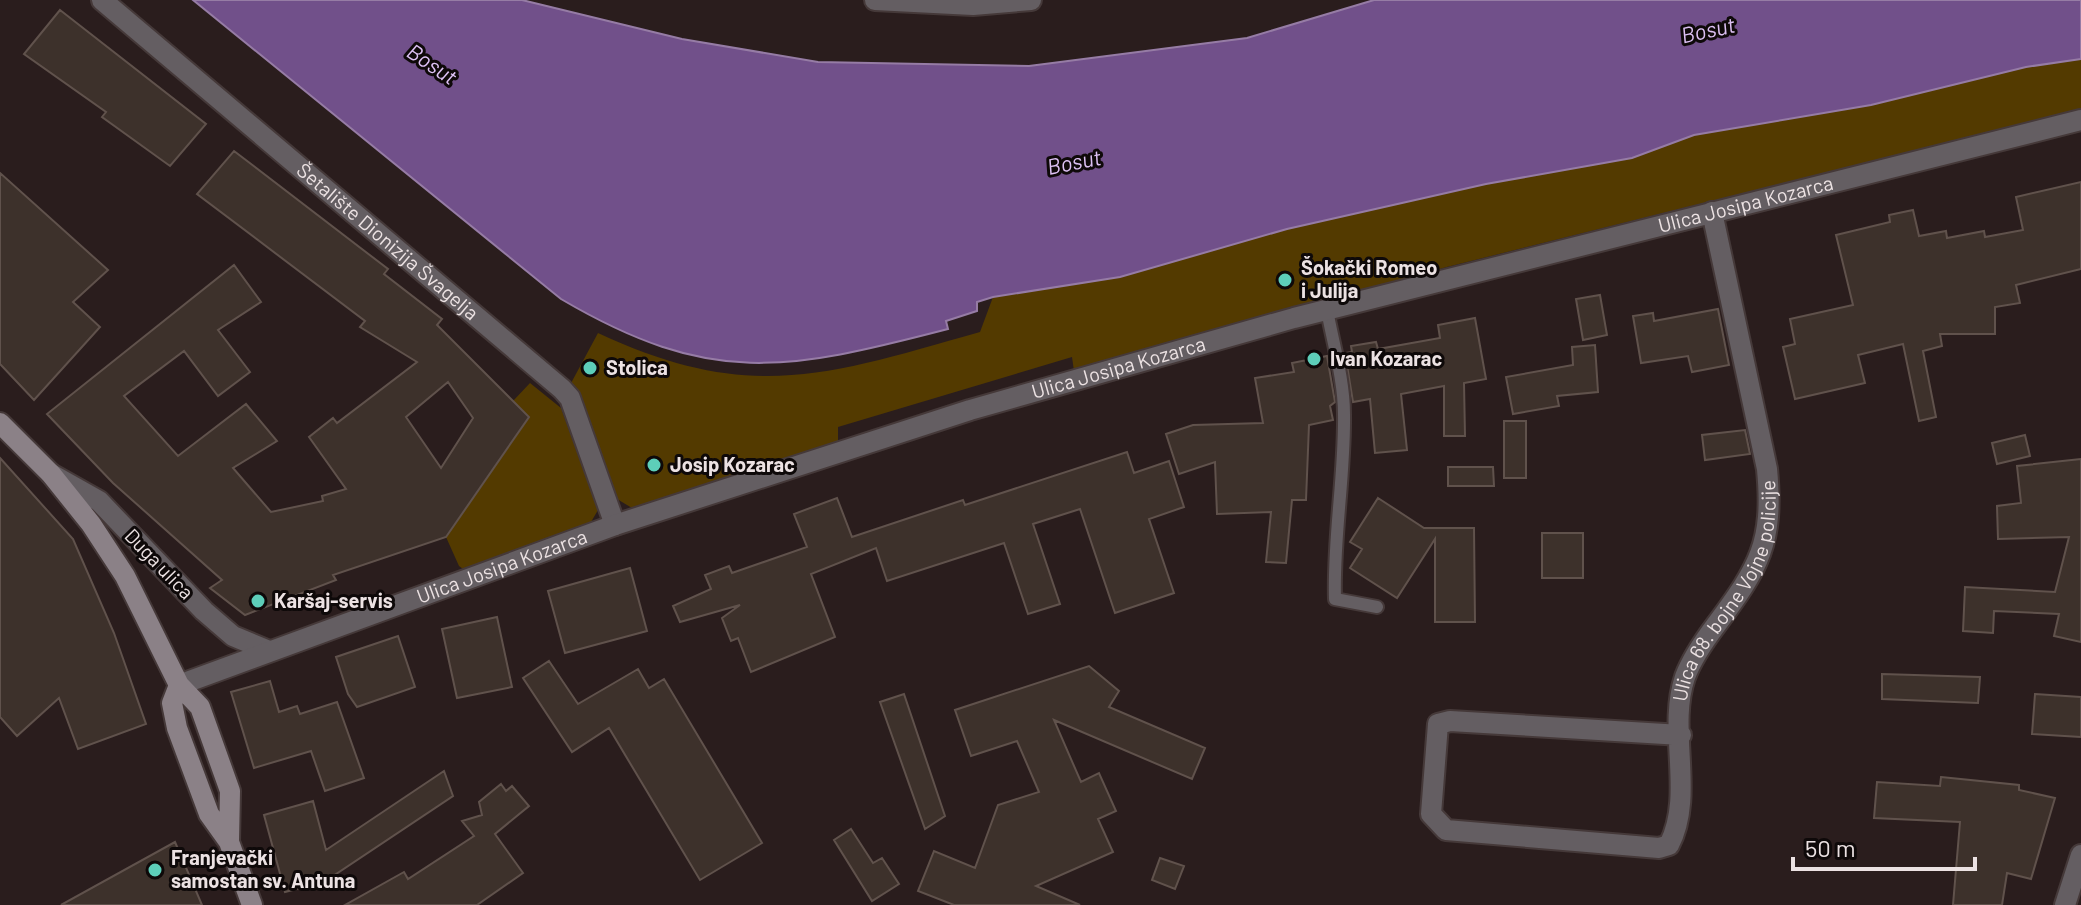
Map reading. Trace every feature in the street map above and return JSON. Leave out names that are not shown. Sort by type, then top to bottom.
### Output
[{"type":"main road","name":"Duga ulica","points":[[0,423],[51,474],[91,524],[125,576],[179,685],[200,707],[230,791],[229,842]]},
{"type":"main road","name":"Duga ulica","points":[[179,685],[172,703],[177,728],[209,814],[229,842],[252,905]]},
{"type":"street","name":"Šetalište Dionizija Švagelja","points":[[102,0],[562,389],[570,398],[615,525]]},
{"type":"street","points":[[875,0],[973,5],[1031,0]]},
{"type":"street","name":"Ulica Josipa Kozarca","points":[[179,685],[615,525],[970,410],[1327,310],[2081,120]]},
{"type":"street","name":"Ulica 68. bojne Vojne policije","points":[[1681,735],[1450,721],[1438,724],[1431,814],[1446,830],[1659,848],[1669,845],[1677,830],[1681,735],[1679,705],[1685,677],[1697,652],[1746,584],[1766,543],[1771,509],[1767,469],[1712,212]]},
{"type":"street","name":"Duga ulica","points":[[51,474],[99,501],[204,611],[233,636],[269,651]]},
{"type":"street","points":[[2065,905],[2081,855]]},
{"type":"lane","points":[[1327,310],[1344,410],[1343,492],[1334,563],[1335,599],[1377,607]]},
{"type":"shaded area","points":[[2081,59],[2081,109],[1447,267],[1074,371],[1072,357],[838,427],[838,443],[632,508],[617,499],[584,405],[570,385],[598,333],[652,355],[700,369],[746,375],[789,375],[832,370],[980,332],[993,297],[1120,277],[1287,229],[1486,184],[1632,158],[1694,135],[1871,105],[2026,67]]},
{"type":"shaded area","points":[[530,383],[561,408],[598,510],[591,522],[463,569],[446,537],[529,418],[513,401]]},
{"type":"water","name":"Bosut","points":[[193,0],[522,0],[682,39],[818,62],[1029,66],[1247,38],[1374,0],[2081,0],[2081,59],[2026,67],[1871,105],[1694,135],[1632,158],[1486,184],[1287,229],[1120,277],[993,297],[977,302],[977,311],[946,321],[948,329],[891,343],[794,361],[750,363],[707,358],[662,347],[614,327],[561,299]]},
{"type":"building","points":[[60,10],[206,124],[170,166],[102,117],[106,112],[24,54]]},
{"type":"building","points":[[234,151],[388,269],[384,274],[442,319],[437,325],[529,417],[446,537],[333,575],[336,580],[245,615],[210,588],[222,580],[113,483],[47,414],[234,265],[261,302],[218,330],[250,372],[218,396],[184,351],[124,396],[178,456],[246,404],[277,441],[233,468],[271,512],[323,501],[322,496],[346,489],[309,437],[333,418],[337,423],[417,362],[360,327],[365,321],[197,194]],"holes":[[[448,382],[473,418],[441,468],[406,417]]]},
{"type":"building","points":[[0,173],[108,270],[73,302],[100,327],[34,400],[0,364]]},
{"type":"building","points":[[2081,182],[2081,269],[2016,285],[2020,303],[1995,307],[1995,334],[1940,334],[1942,346],[1923,351],[1936,417],[1919,421],[1903,344],[1858,355],[1865,383],[1795,399],[1783,347],[1795,344],[1790,319],[1853,305],[1836,235],[1890,222],[1889,215],[1913,210],[1919,236],[1946,231],[1947,238],[1984,231],[1985,237],[2023,230],[2016,197]]},
{"type":"building","points":[[1600,295],[1607,335],[1583,340],[1576,299]]},
{"type":"building","points":[[1718,309],[1729,365],[1692,372],[1688,356],[1641,363],[1633,316],[1653,313],[1654,321]]},
{"type":"building","points":[[1475,318],[1486,379],[1464,383],[1465,436],[1444,436],[1444,386],[1401,394],[1407,450],[1375,453],[1370,399],[1353,402],[1345,353],[1352,352],[1351,346],[1376,342],[1378,349],[1440,338],[1438,325]]},
{"type":"building","points":[[1595,345],[1598,392],[1557,396],[1559,406],[1513,414],[1506,377],[1573,365],[1572,347]]},
{"type":"building","points":[[1327,356],[1335,402],[1330,406],[1333,420],[1309,425],[1306,500],[1292,500],[1286,563],[1266,562],[1271,512],[1217,514],[1215,462],[1179,474],[1166,434],[1193,425],[1263,423],[1255,378],[1294,372],[1292,363]]},
{"type":"building","points":[[1504,421],[1526,421],[1526,478],[1504,478]]},
{"type":"building","points":[[1745,430],[1750,454],[1705,460],[1702,435]]},
{"type":"building","points":[[2025,435],[2030,456],[1997,464],[1992,443]]},
{"type":"building","points":[[1127,452],[1134,473],[1169,461],[1184,507],[1149,519],[1174,593],[1115,613],[1080,509],[1033,524],[1060,604],[1028,614],[1004,543],[887,581],[876,548],[811,574],[835,637],[751,672],[738,638],[731,641],[722,618],[740,605],[680,622],[673,606],[711,589],[705,575],[729,566],[732,573],[807,547],[794,514],[837,498],[852,537],[963,500],[965,505]]},
{"type":"building","points":[[0,458],[73,539],[114,633],[146,724],[78,749],[59,698],[17,736],[0,717]]},
{"type":"building","points":[[2081,459],[2081,642],[2054,636],[2059,614],[1994,611],[1993,633],[1963,631],[1965,587],[2055,592],[2069,537],[1998,539],[1997,506],[2021,503],[2017,466]]},
{"type":"building","points":[[1448,467],[1493,467],[1494,486],[1448,486]]},
{"type":"building","points":[[1378,498],[1424,528],[1474,528],[1475,622],[1435,622],[1435,539],[1397,598],[1350,568],[1362,549],[1350,542]]},
{"type":"building","points":[[1542,533],[1583,533],[1583,578],[1542,578]]},
{"type":"building","points":[[630,568],[647,631],[565,653],[548,591]]},
{"type":"building","points":[[497,617],[512,687],[457,698],[442,629]]},
{"type":"building","points":[[398,636],[415,687],[357,707],[348,694],[336,657]]},
{"type":"building","points":[[549,661],[578,704],[638,669],[649,688],[664,679],[762,843],[700,880],[609,728],[572,752],[523,678]]},
{"type":"building","points":[[1089,666],[1119,691],[1109,707],[1205,748],[1192,779],[1054,720],[1081,782],[1099,773],[1116,811],[1098,819],[1113,852],[1036,886],[1080,905],[954,905],[918,891],[934,851],[975,868],[998,805],[1039,792],[1017,741],[971,756],[955,710]]},
{"type":"building","points":[[1882,674],[1980,677],[1978,703],[1882,699]]},
{"type":"building","points":[[270,681],[279,712],[297,706],[300,714],[337,702],[364,778],[325,791],[311,751],[254,768],[231,692]]},
{"type":"building","points":[[904,694],[945,816],[925,829],[880,702]]},
{"type":"building","points":[[2035,694],[2081,697],[2081,737],[2032,734]]},
{"type":"building","points":[[444,771],[453,796],[324,882],[285,892],[264,815],[313,801],[326,850]]},
{"type":"building","points":[[1941,777],[2019,785],[2019,790],[2055,798],[2031,879],[2007,873],[2002,905],[1953,905],[1960,822],[1874,818],[1877,782],[1940,786]]},
{"type":"building","points":[[501,784],[506,791],[512,786],[529,806],[495,834],[523,873],[477,905],[345,905],[404,872],[408,879],[474,836],[462,821],[482,815],[479,802]]},
{"type":"building","points":[[851,829],[873,863],[882,858],[899,884],[872,901],[834,840]]},
{"type":"building","name":"Franjevački samostan sv. Antuna","points":[[175,842],[202,905],[61,905]]},
{"type":"building","points":[[1160,858],[1184,866],[1175,889],[1152,880]]},
{"type":"place","name":"Šokački Romeo i Julija","points":[[1285,280]]},
{"type":"place","name":"Ivan Kozarac","points":[[1314,359]]},
{"type":"place","name":"Stolica","points":[[590,368]]},
{"type":"place","name":"Josip Kozarac","points":[[654,465]]},
{"type":"place","name":"Karšaj-servis","points":[[258,601]]},
{"type":"place","name":"Franjevački samostan sv. Antuna","points":[[155,870]]}]
